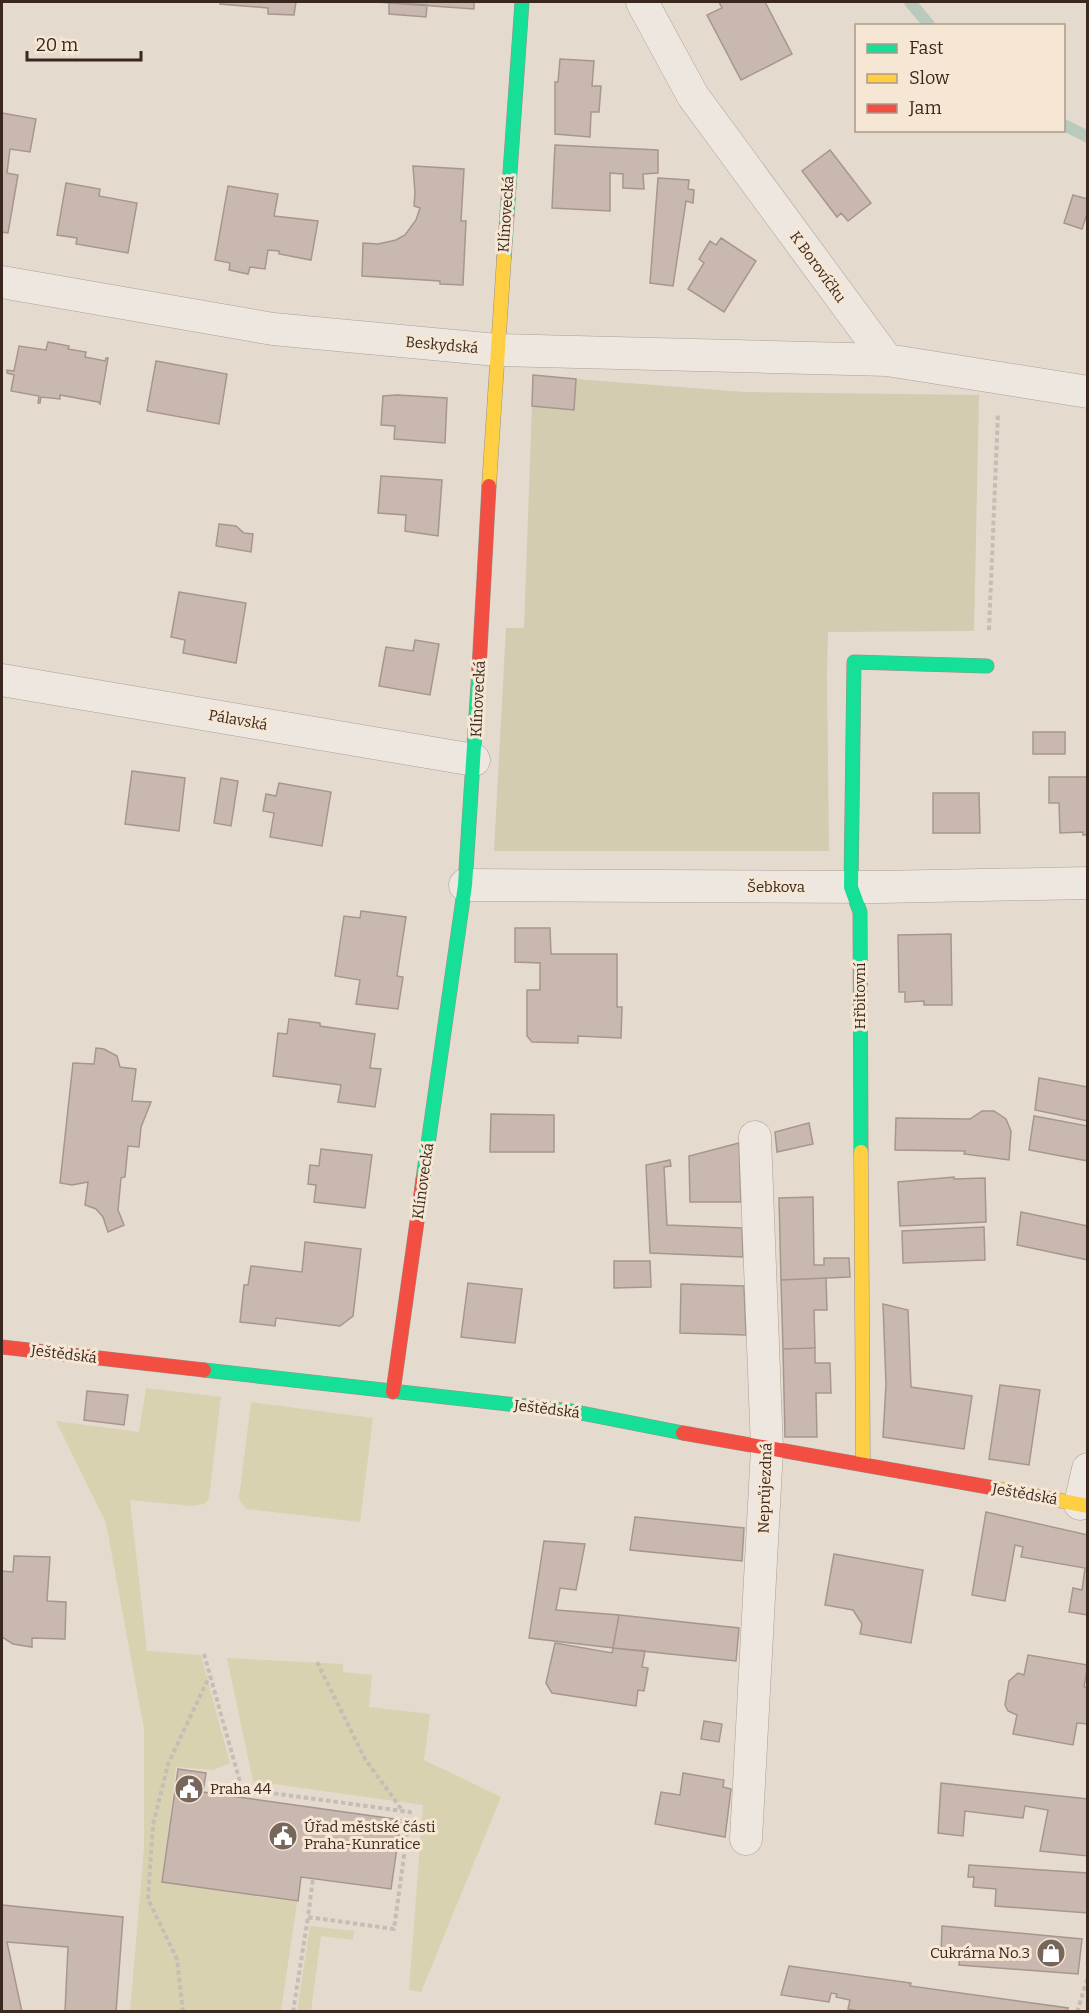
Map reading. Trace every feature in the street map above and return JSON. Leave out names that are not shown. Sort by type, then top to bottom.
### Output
[{"type":"street","name":"Klínovecká","points":[[393,1392],[465,885],[496,350],[522,2]]},
{"type":"street","name":"K Borovíčku","points":[[642,2],[693,96],[887,360]]},
{"type":"street","name":"Beskydská","points":[[2,282],[273,329],[496,350],[887,360]]},
{"type":"street","points":[[887,360],[1088,392]]},
{"type":"street","name":"Hřbitovní","points":[[863,1464],[860,912],[852,887],[854,662],[987,666]]},
{"type":"street","name":"Pálavská","points":[[2,680],[474,760]]},
{"type":"street","name":"Šebkova","points":[[465,885],[852,887],[1088,883]]},
{"type":"street","name":"Neprůjezdná","points":[[746,1839],[767,1449],[755,1137]]},
{"type":"street","name":"Ještědská","points":[[2,1347],[571,1411],[767,1449],[863,1464],[1084,1505]]},
{"type":"street","points":[[1084,1505],[1088,1469]]},
{"type":"path","points":[[987,666],[1000,379]]},
{"type":"path","points":[[204,1654],[242,1789],[410,1812],[394,1929],[308,1917]]},
{"type":"path","points":[[317,1662],[365,1759],[402,1810]]},
{"type":"path","points":[[183,2012],[177,1959],[148,1899],[153,1825],[168,1764],[210,1676]]},
{"type":"path","points":[[293,2012],[313,1878]]},
{"type":"path","points":[[1077,2012],[1088,1977]]},
{"type":"shaded area","points":[[576,379],[745,392],[979,395],[974,631],[828,632],[829,851],[494,851],[506,628],[524,628],[532,406],[574,409]]},
{"type":"shaded area","points":[[146,1388],[221,1397],[209,1498],[204,1504],[192,1506],[130,1500],[147,1651],[201,1655],[230,1763],[213,1770],[176,1767],[162,1883],[297,1902],[281,2011],[130,2011],[144,1848],[144,1729],[106,1523],[56,1421],[139,1432]]},
{"type":"shaded area","points":[[251,1402],[373,1418],[360,1522],[247,1509],[241,1503],[239,1497]]},
{"type":"shaded area","points":[[227,1658],[343,1664],[343,1672],[372,1675],[369,1707],[430,1714],[424,1760],[501,1797],[421,1992],[409,1990],[423,1805],[253,1781]]},
{"type":"shaded area","points":[[310,1926],[354,1931],[353,1940],[321,1936],[311,2011],[297,2011]]},
{"type":"building","points":[[220,2],[296,2],[294,15],[268,14],[268,8],[220,4]]},
{"type":"building","points":[[376,2],[474,2],[474,9]]},
{"type":"building","points":[[719,2],[765,2],[792,54],[741,80],[707,15],[722,8]]},
{"type":"building","points":[[389,3],[427,5],[426,17],[389,14]]},
{"type":"building","points":[[560,59],[594,61],[592,86],[601,86],[599,112],[591,112],[590,137],[555,134],[555,82],[558,82]]},
{"type":"building","points":[[2,113],[36,119],[30,152],[10,149],[7,173],[18,175],[8,233],[2,232]]},
{"type":"building","points":[[555,145],[658,150],[658,173],[643,174],[644,189],[623,188],[623,174],[610,173],[610,211],[552,208]]},
{"type":"building","points":[[830,150],[871,203],[848,221],[841,213],[837,217],[802,171]]},
{"type":"building","points":[[413,166],[464,169],[461,221],[466,221],[463,285],[440,284],[440,281],[362,276],[363,243],[378,244],[396,240],[405,235],[416,220],[420,208],[414,206]]},
{"type":"building","points":[[658,178],[689,180],[688,189],[694,190],[693,203],[686,201],[673,286],[650,283]]},
{"type":"building","points":[[66,183],[100,189],[99,196],[137,203],[128,253],[76,244],[77,238],[57,235]]},
{"type":"building","points":[[228,186],[278,194],[274,216],[318,221],[311,260],[268,250],[265,269],[250,267],[248,274],[229,270],[230,263],[215,260]]},
{"type":"building","points":[[1073,195],[1088,199],[1088,211],[1082,229],[1064,223]]},
{"type":"building","points":[[721,238],[756,261],[724,312],[688,289],[704,263],[699,259],[710,241],[716,245]]},
{"type":"building","points":[[48,342],[86,352],[85,357],[105,361],[108,358],[100,404],[60,395],[60,399],[41,397],[38,403],[39,396],[11,391],[14,375],[7,373],[7,370],[14,371],[19,346],[46,350]]},
{"type":"building","points":[[156,361],[227,374],[219,424],[147,411]]},
{"type":"building","points":[[533,375],[576,379],[574,410],[532,406]]},
{"type":"building","points":[[383,396],[447,398],[445,443],[394,439],[395,426],[381,425]]},
{"type":"building","points":[[381,476],[442,480],[438,536],[405,531],[406,515],[378,513]]},
{"type":"building","points":[[219,524],[236,526],[244,533],[253,534],[251,552],[216,546]]},
{"type":"building","points":[[179,592],[246,603],[236,663],[183,653],[185,640],[171,637]]},
{"type":"building","points":[[415,640],[439,644],[430,695],[379,686],[386,647],[413,651]]},
{"type":"building","points":[[1033,732],[1065,732],[1065,754],[1033,754]]},
{"type":"building","points":[[132,771],[185,778],[179,831],[125,824]]},
{"type":"building","points":[[1049,777],[1088,777],[1088,835],[1083,835],[1083,832],[1060,833],[1059,803],[1049,803]]},
{"type":"building","points":[[221,778],[238,781],[231,826],[214,823]]},
{"type":"building","points":[[279,783],[331,792],[322,846],[270,837],[274,813],[263,811],[266,794],[276,796]]},
{"type":"building","points":[[933,793],[979,793],[980,833],[933,833]]},
{"type":"building","points":[[361,911],[406,917],[397,976],[403,977],[398,1009],[356,1004],[360,980],[335,976],[344,916],[360,918]]},
{"type":"building","points":[[515,928],[550,928],[551,954],[617,954],[617,1007],[622,1007],[621,1038],[578,1036],[578,1043],[532,1042],[527,1036],[527,990],[540,990],[540,963],[515,962]]},
{"type":"building","points":[[951,934],[952,1005],[924,1005],[924,1001],[905,1002],[905,992],[899,992],[898,935]]},
{"type":"building","points":[[289,1019],[375,1034],[370,1068],[381,1069],[375,1107],[338,1102],[341,1085],[273,1076],[278,1033],[287,1034]]},
{"type":"building","points":[[96,1048],[104,1049],[117,1056],[120,1067],[136,1069],[132,1101],[151,1102],[141,1127],[139,1147],[128,1146],[125,1177],[121,1178],[118,1210],[124,1225],[108,1232],[103,1217],[96,1209],[85,1205],[88,1182],[72,1185],[60,1183],[73,1063],[94,1064]]},
{"type":"building","points":[[1039,1078],[1088,1087],[1088,1121],[1035,1110]]},
{"type":"building","points":[[982,1111],[994,1111],[1006,1119],[1011,1131],[1009,1160],[964,1154],[965,1151],[895,1150],[896,1118],[970,1119]]},
{"type":"building","points":[[491,1114],[554,1115],[554,1152],[490,1152]]},
{"type":"building","points":[[1034,1116],[1088,1126],[1088,1161],[1029,1150]]},
{"type":"building","points":[[809,1123],[813,1144],[777,1152],[775,1132]]},
{"type":"building","points":[[739,1143],[741,1202],[690,1202],[689,1156]]},
{"type":"building","points":[[321,1149],[372,1155],[365,1208],[314,1202],[316,1185],[308,1184],[310,1165],[319,1166]]},
{"type":"building","points":[[670,1160],[671,1166],[664,1167],[667,1225],[742,1228],[743,1257],[650,1253],[646,1165]]},
{"type":"building","points":[[954,1177],[954,1179],[985,1178],[986,1222],[900,1226],[898,1182]]},
{"type":"building","points":[[813,1197],[814,1265],[824,1265],[824,1258],[849,1258],[850,1277],[781,1280],[779,1198]]},
{"type":"building","points":[[1021,1212],[1088,1226],[1088,1260],[1017,1245]]},
{"type":"building","points":[[984,1227],[985,1260],[903,1263],[902,1231]]},
{"type":"building","points":[[305,1242],[361,1249],[353,1316],[340,1326],[276,1318],[275,1326],[240,1322],[244,1285],[248,1285],[251,1266],[302,1272]]},
{"type":"building","points":[[614,1261],[650,1261],[651,1287],[614,1288]]},
{"type":"building","points":[[826,1278],[827,1310],[814,1310],[815,1348],[783,1349],[781,1280]]},
{"type":"building","points":[[468,1283],[522,1289],[515,1343],[461,1337]]},
{"type":"building","points":[[681,1284],[744,1286],[746,1335],[680,1333]]},
{"type":"building","points":[[883,1304],[908,1310],[911,1387],[972,1396],[964,1449],[883,1437],[886,1384]]},
{"type":"building","points":[[815,1348],[815,1363],[830,1363],[831,1393],[816,1393],[817,1437],[785,1437],[783,1349]]},
{"type":"building","points":[[1000,1385],[1040,1390],[1029,1465],[989,1459]]},
{"type":"building","points":[[87,1391],[128,1395],[124,1425],[84,1420]]},
{"type":"building","points":[[986,1512],[1088,1535],[1088,1615],[1069,1612],[1073,1588],[1082,1590],[1085,1568],[1021,1557],[1023,1547],[1015,1545],[1005,1601],[972,1595]]},
{"type":"building","points":[[635,1517],[744,1528],[742,1561],[630,1550]]},
{"type":"building","points":[[544,1541],[585,1544],[576,1590],[560,1588],[556,1610],[619,1615],[613,1648],[529,1638]]},
{"type":"building","points":[[834,1554],[923,1570],[911,1643],[860,1634],[862,1624],[853,1610],[825,1605]]},
{"type":"building","points":[[14,1556],[50,1557],[47,1601],[66,1602],[65,1639],[32,1638],[32,1647],[13,1644],[2,1637],[2,1571],[13,1572]]},
{"type":"building","points":[[619,1615],[739,1628],[736,1661],[613,1648]]},
{"type":"building","points":[[555,1643],[612,1653],[613,1648],[645,1651],[642,1667],[648,1668],[644,1691],[638,1690],[636,1706],[552,1693],[546,1683]]},
{"type":"building","points":[[1028,1655],[1088,1665],[1084,1687],[1088,1688],[1088,1724],[1077,1723],[1073,1745],[1013,1734],[1017,1715],[1008,1711],[1005,1705],[1009,1681],[1018,1673],[1024,1675]]},
{"type":"building","points":[[704,1721],[722,1724],[719,1742],[701,1739]]},
{"type":"building","name":"Úřad městské části Praha-Kunratice","points":[[178,1769],[206,1773],[203,1792],[401,1820],[391,1889],[301,1877],[298,1901],[162,1882]]},
{"type":"building","points":[[683,1773],[724,1780],[723,1787],[731,1789],[725,1837],[655,1824],[661,1792],[680,1795]]},
{"type":"building","points":[[941,1783],[1088,1799],[1088,1856],[1040,1851],[1048,1810],[1025,1806],[1023,1818],[965,1811],[963,1836],[938,1833]]},
{"type":"building","points":[[969,1865],[1088,1873],[1088,1913],[995,1906],[996,1889],[973,1887],[974,1877],[968,1877]]},
{"type":"building","points":[[2,1905],[123,1917],[116,2012],[65,2012],[68,1947],[7,1942],[22,2012],[2,2012]]},
{"type":"building","points":[[942,1926],[1082,1939],[1078,1974],[959,1965],[960,1956],[941,1954]]},
{"type":"building","points":[[789,1966],[1068,2008],[1067,2012],[862,2012],[848,2009],[850,2000],[836,1997],[837,1994],[831,1993],[829,2002],[781,1995]]},
{"type":"waterway","points":[[910,2],[928,24]]},
{"type":"waterway","points":[[1065,126],[1088,137]]},
{"type":"traffic: fast","points":[[504,258],[522,2]]},
{"type":"traffic: fast","points":[[861,1152],[860,912],[851,887],[854,662],[987,666]]},
{"type":"traffic: fast","points":[[423,1179],[465,885],[479,669]]},
{"type":"traffic: fast","points":[[204,1370],[571,1411],[683,1433]]},
{"type":"traffic: slow","points":[[489,486],[504,258]]},
{"type":"traffic: slow","points":[[861,1152],[863,1464]]},
{"type":"traffic: slow","points":[[994,1488],[1088,1506]]},
{"type":"traffic: jam","points":[[479,669],[489,486]]},
{"type":"traffic: jam","points":[[393,1392],[423,1179]]},
{"type":"traffic: jam","points":[[2,1347],[204,1370]]},
{"type":"traffic: jam","points":[[683,1433],[994,1488]]},
{"type":"place","name":"Praha 44","points":[[189,1789]]},
{"type":"place","name":"Úřad městské části Praha-Kunratice","points":[[283,1836]]},
{"type":"place","name":"Cukrárna No.3","points":[[1051,1953]]}]
